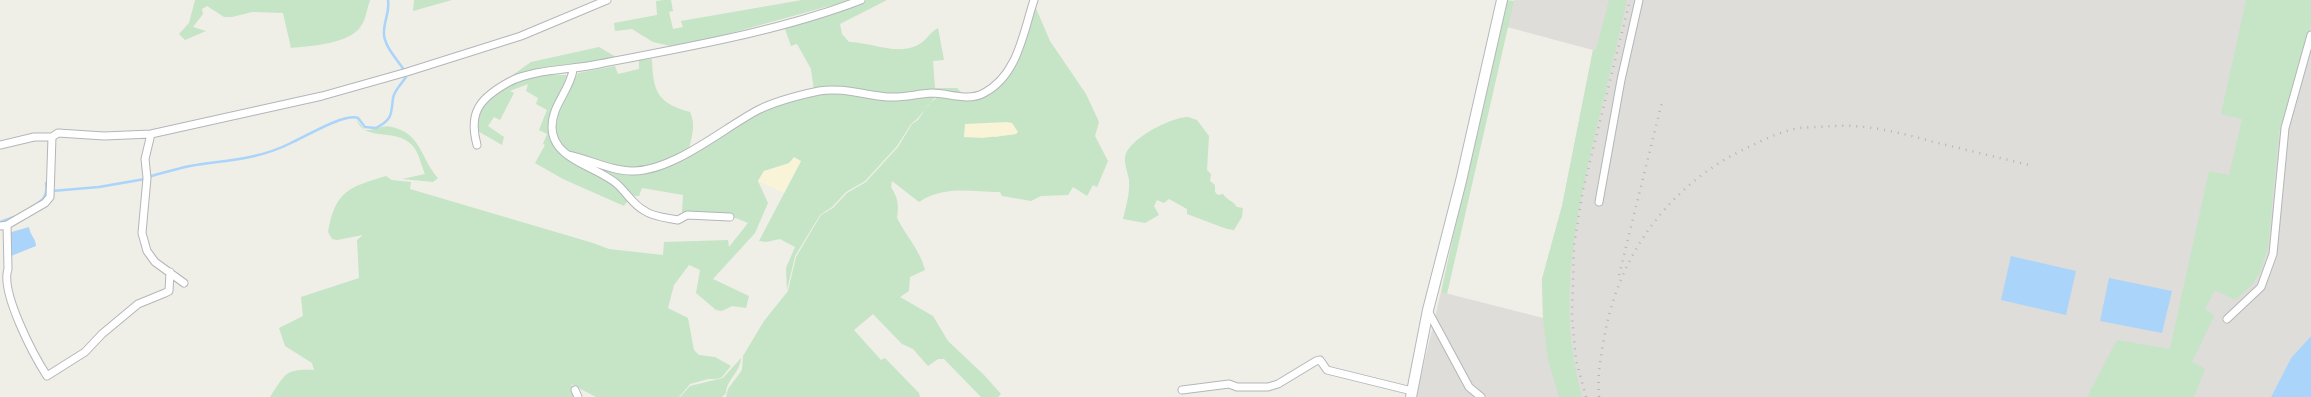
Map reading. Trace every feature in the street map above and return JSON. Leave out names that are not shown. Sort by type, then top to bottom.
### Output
[{"type":"street","points":[[0,146],[34,137],[52,137],[58,133],[104,136],[151,134],[322,96],[408,72],[520,36],[607,0]]},
{"type":"street","points":[[477,146],[473,127],[474,116],[480,106],[490,95],[518,78],[573,70],[731,37],[827,12],[860,0]]},
{"type":"street","points":[[568,155],[620,170],[632,172],[650,170],[703,144],[770,105],[833,89],[907,98],[931,93],[967,97],[979,96],[993,86],[1013,66],[1034,0]]},
{"type":"street","points":[[1182,390],[1229,384],[1268,387],[1278,384],[1316,360],[1320,360],[1327,370],[1411,394],[1428,310],[1461,181],[1502,0]]},
{"type":"street","points":[[1599,202],[1621,80],[1639,0]]},
{"type":"street","points":[[2227,319],[2261,287],[2273,254],[2285,128],[2311,35]]},
{"type":"street","points":[[573,70],[572,78],[558,101],[552,127],[554,141],[568,155],[617,184],[646,213],[678,220],[687,215],[730,217]]},
{"type":"street","points":[[151,134],[145,159],[147,178],[142,234],[150,256],[161,268],[170,272],[184,283]]},
{"type":"street","points":[[52,137],[50,197],[45,203],[3,226],[8,269],[3,276],[18,322],[31,350],[47,376],[79,356],[138,304],[165,294],[168,291],[170,272]]},
{"type":"street","points":[[1428,310],[1466,382],[1481,397]]},
{"type":"shaded area","points":[[1514,0],[2311,0],[2311,336],[2291,358],[2271,397],[1416,397],[1441,292],[1543,318],[1542,279],[1562,206],[1593,50],[1507,27]]},
{"type":"green space","points":[[195,0],[370,0],[363,23],[356,32],[348,37],[329,43],[291,48],[283,13],[252,12],[224,17],[207,6],[202,9],[203,14],[193,27],[206,31],[185,40],[179,34],[189,23]]},
{"type":"green space","points":[[414,0],[452,0],[413,11]]},
{"type":"green space","points":[[671,0],[673,11],[669,12],[673,29],[683,27],[681,21],[802,0],[851,0],[675,47],[653,42],[632,29],[615,31],[614,23],[657,15],[656,1]]},
{"type":"green space","points":[[867,0],[887,0],[840,24],[842,34],[849,42],[892,49],[910,48],[921,43],[938,28],[944,60],[933,61],[935,88],[957,88],[963,94],[911,95],[814,91],[811,69],[797,44],[791,46],[784,26],[850,7]]},
{"type":"green space","points":[[1505,0],[1514,1],[1447,294],[1441,292]]},
{"type":"green space","points":[[1609,0],[1627,0],[1588,164],[1575,230],[1571,263],[1570,329],[1574,363],[1582,397],[1559,397],[1548,360],[1543,318],[1542,279],[1562,206],[1593,50],[1596,50]]},
{"type":"green space","points":[[2246,0],[2311,0],[2311,25],[2279,132],[2268,248],[2260,272],[2252,285],[2235,300],[2215,290],[2205,309],[2214,316],[2192,362],[2205,369],[2194,397],[2087,397],[2117,340],[2170,349],[2209,171],[2229,175],[2242,119],[2221,114]]},
{"type":"green space","points":[[1035,6],[1050,41],[1086,94],[1099,122],[1095,136],[1108,161],[1097,187],[1093,185],[1087,196],[1073,187],[1068,195],[1041,196],[1031,201],[1002,196],[1000,192],[948,191],[938,193],[919,202],[892,181],[891,187],[897,202],[897,218],[923,263],[925,270],[910,277],[909,291],[900,297],[933,316],[948,341],[1001,394],[998,397],[981,397],[944,359],[938,359],[928,366],[913,349],[902,344],[873,314],[854,330],[881,360],[885,358],[919,393],[920,397],[726,397],[728,389],[742,370],[743,356],[764,321],[788,291],[796,257],[821,215],[833,208],[847,193],[866,182],[898,147],[912,124],[918,120],[928,105],[940,95],[979,97],[1008,76]],"holes":[[[965,124],[978,124],[1016,134],[995,137]]]},
{"type":"green space","points":[[599,47],[616,57],[517,74],[504,81],[531,62]]},
{"type":"green space","points":[[652,59],[654,80],[659,94],[670,104],[690,112],[693,126],[689,149],[657,165],[636,169],[589,158],[566,149],[557,135],[557,117],[562,102],[578,73],[615,66],[618,74],[639,69],[639,60]]},
{"type":"green space","points":[[543,75],[567,75],[556,102],[549,129],[570,159],[616,186],[628,200],[624,206],[563,179],[535,163],[545,145],[543,144],[547,134],[539,130],[547,110],[536,104],[538,98],[526,91],[528,84],[510,91],[514,93],[500,120],[494,117],[488,126],[504,137],[502,145],[476,130],[480,111],[491,97],[516,82]]},
{"type":"green space","points":[[829,90],[850,94],[937,95],[911,124],[897,146],[865,181],[846,192],[832,207],[820,215],[795,256],[787,290],[786,268],[795,247],[780,239],[766,242],[759,241],[801,161],[764,171],[758,181],[768,203],[755,233],[713,279],[749,296],[746,308],[732,306],[722,311],[716,310],[696,293],[700,270],[689,265],[674,285],[668,308],[688,318],[694,350],[699,355],[715,357],[731,366],[722,377],[690,384],[679,397],[596,397],[571,384],[577,397],[270,397],[287,374],[297,370],[314,370],[312,363],[285,346],[279,328],[303,316],[301,297],[359,278],[357,240],[363,235],[337,240],[332,239],[328,232],[335,207],[340,199],[353,188],[386,176],[392,180],[411,182],[410,189],[609,249],[663,255],[664,242],[728,240],[729,247],[748,223],[731,216],[682,212],[683,195],[642,188],[639,196],[629,196],[585,164],[649,172],[768,107]]},
{"type":"green space","points":[[1188,117],[1197,120],[1209,136],[1207,170],[1211,174],[1210,181],[1215,185],[1215,192],[1218,195],[1223,194],[1237,207],[1243,208],[1242,217],[1234,230],[1187,214],[1187,209],[1169,199],[1164,203],[1157,200],[1154,206],[1159,215],[1145,223],[1123,219],[1129,190],[1125,160],[1128,150],[1151,130],[1171,121]]},
{"type":"green space","points":[[388,126],[402,130],[415,141],[438,178],[433,182],[402,179],[425,174],[412,145],[397,137],[365,130]]},
{"type":"green space","points":[[741,358],[738,368],[728,384],[726,393],[722,397],[680,397],[690,386],[723,378]]},
{"type":"sand","points":[[1012,123],[1018,132],[1016,134],[982,138],[964,137],[965,124]]},
{"type":"sand","points":[[794,157],[801,161],[784,193],[758,181],[764,171],[789,163]]},
{"type":"water","points":[[29,227],[36,246],[11,256],[8,233]]},
{"type":"water","points":[[2011,256],[2076,271],[2066,315],[2001,300]]},
{"type":"water","points":[[2109,278],[2172,291],[2162,333],[2100,321]]},
{"type":"water","points":[[2311,336],[2311,397],[2271,397],[2291,358]]},
{"type":"waterway","points":[[388,0],[384,37],[388,47],[404,70]]},
{"type":"waterway","points":[[148,177],[190,166],[241,159],[266,153],[324,126],[352,117],[358,118],[365,127],[376,128],[386,122],[390,116],[396,90],[406,77]]},
{"type":"waterway","points":[[52,191],[99,187],[145,179]]},
{"type":"waterway","points":[[30,208],[45,196],[46,183]]},
{"type":"waterway","points":[[0,222],[14,217]]},
{"type":"railway","points":[[1586,397],[1576,360],[1572,317],[1574,245],[1583,190],[1630,0]]},
{"type":"railway","points":[[1619,275],[1662,102]]},
{"type":"railway","points":[[1599,397],[1601,357],[1613,302],[1624,273],[1638,246],[1655,221],[1676,198],[1699,177],[1725,160],[1764,140],[1787,131],[1799,128],[1858,126],[1897,132],[2033,166]]}]
